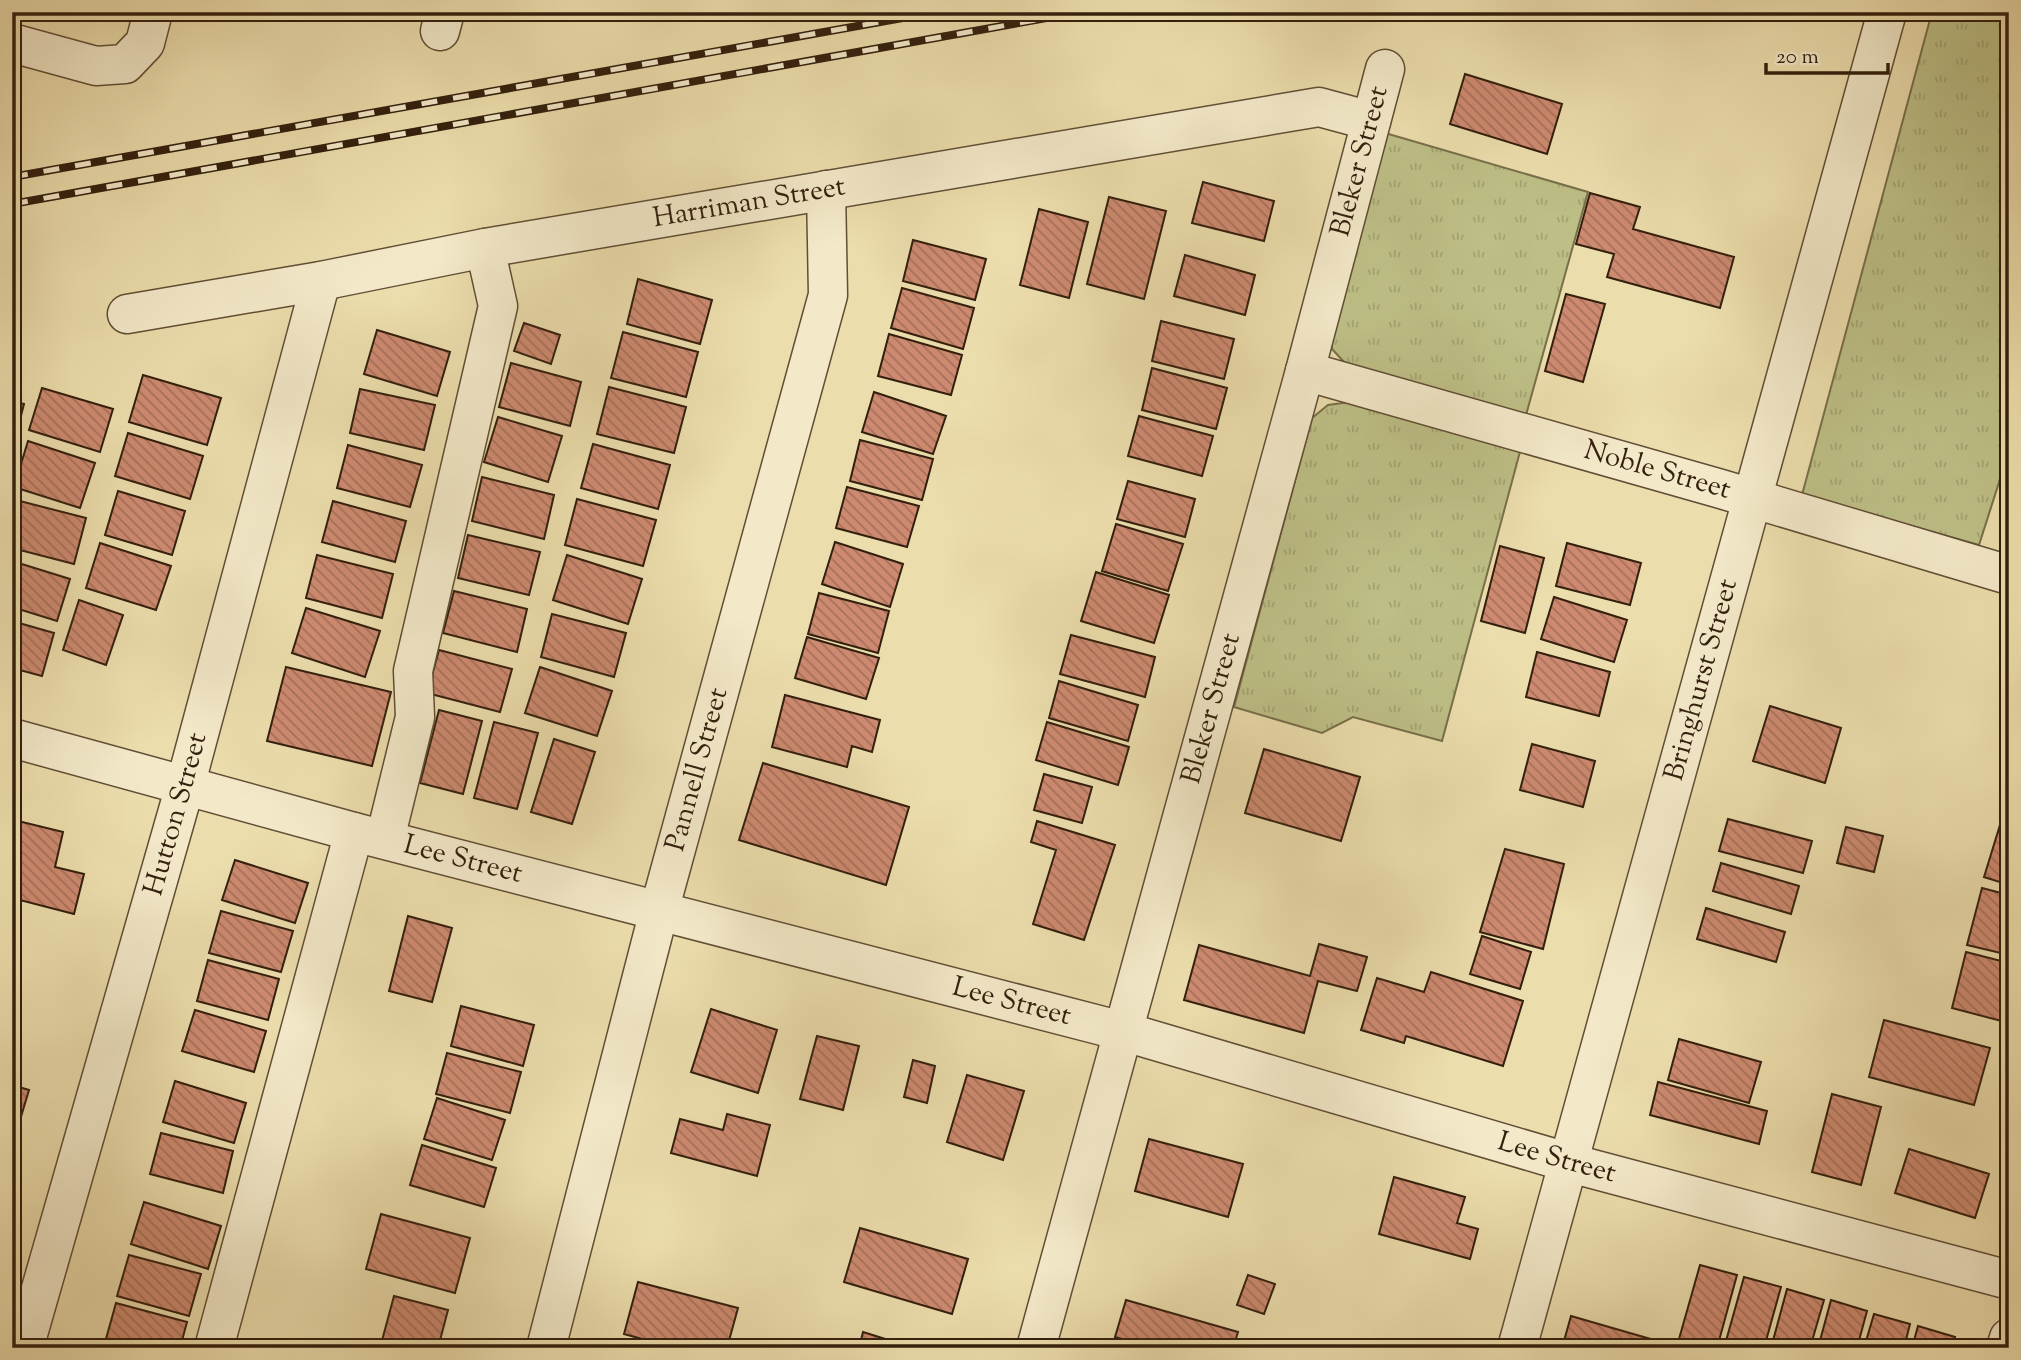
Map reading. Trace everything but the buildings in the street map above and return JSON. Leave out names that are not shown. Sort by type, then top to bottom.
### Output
[{"type":"street","points":[[19,45],[96,66],[125,64],[145,43],[153,12]]},
{"type":"street","name":"Bringhurst Street","points":[[1517,1348],[1887,12]]},
{"type":"street","name":"Bleker Street","points":[[1036,1348],[1305,371],[1385,69]]},
{"type":"street","name":"Harriman Street","points":[[127,314],[321,281],[485,248],[1319,107],[1371,121]]},
{"type":"street","name":"Pannell Street","points":[[546,1348],[660,911],[828,295],[826,190]]},
{"type":"street","points":[[214,1348],[369,835],[415,717],[413,671],[498,306],[485,248]]},
{"type":"street","name":"Hutton Street","points":[[24,1348],[185,786],[321,281]]},
{"type":"street","name":"Noble Street","points":[[1305,371],[1721,489],[2009,575]]},
{"type":"street","name":"Lee Street","points":[[12,738],[369,835],[1122,1031],[1570,1163],[2009,1280]]},
{"type":"street","points":[[2006,1348],[2009,1338]]},
{"type":"green space","points":[[1932,12],[2009,12],[2009,451],[1979,545],[1802,495]]},
{"type":"green space","points":[[1385,133],[1588,192],[1526,415],[1345,363],[1332,349],[1332,331]]},
{"type":"green space","points":[[1350,402],[1521,448],[1442,741],[1353,717],[1322,733],[1234,707],[1312,418],[1328,405]]},
{"type":"railway","points":[[12,177],[936,12]]},
{"type":"railway","points":[[12,204],[1080,12]]}]
